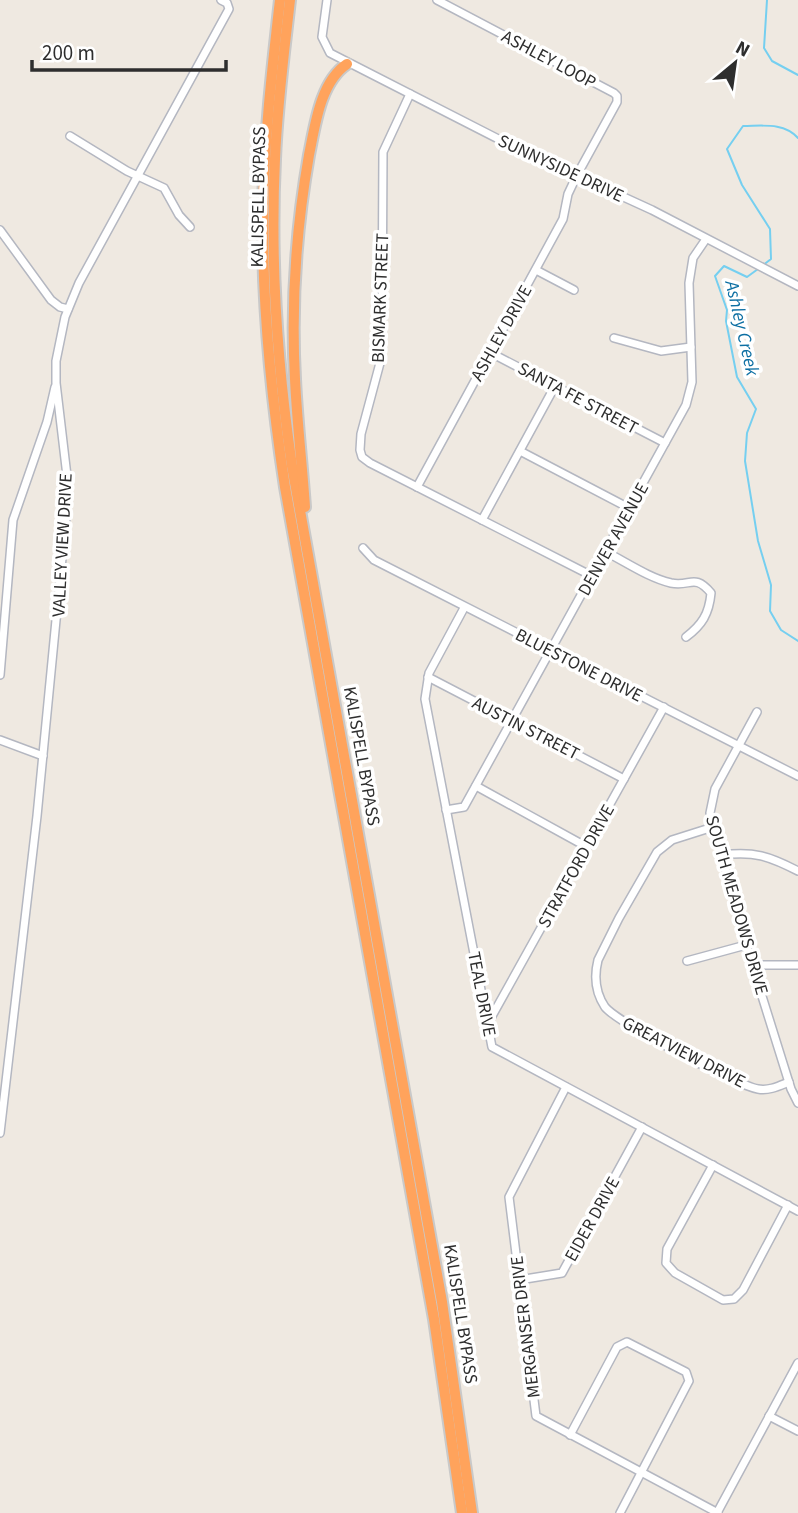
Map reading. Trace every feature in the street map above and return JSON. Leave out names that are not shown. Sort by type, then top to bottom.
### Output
[{"type":"highway","name":"KALISPELL BYPASS","points":[[280,0],[268,111],[264,201],[264,287],[272,393],[285,487],[435,1319],[462,1513]]},
{"type":"highway","name":"KALISPELL BYPASS","points":[[290,0],[277,128],[274,268],[278,353],[284,407],[442,1302],[472,1513]]},
{"type":"highway","points":[[307,548],[294,366],[296,257],[315,124],[329,86],[347,64]]},
{"type":"street","name":"VALLEY VIEW DRIVE","points":[[0,1133],[44,756],[67,503],[66,463],[56,383],[58,351],[68,309],[85,272],[229,9],[227,3],[221,0]]},
{"type":"street","name":"SUNNYSIDE DRIVE","points":[[327,0],[322,37],[326,48],[347,64],[501,141],[652,210],[798,286]]},
{"type":"street","name":"ASHLEY LOOP","points":[[437,0],[617,96],[615,109],[577,175]]},
{"type":"street","name":"BISMARK STREET","points":[[410,94],[383,152],[382,344],[380,363],[361,434],[362,457],[592,576]]},
{"type":"street","points":[[70,136],[164,188],[179,215],[190,227]]},
{"type":"street","name":"ASHLEY DRIVE","points":[[417,487],[563,219],[568,194],[577,175]]},
{"type":"street","points":[[0,230],[51,300],[68,309]]},
{"type":"street","name":"DENVER AVENUE","points":[[446,810],[464,807],[686,405],[691,390],[689,283],[693,258],[706,239]]},
{"type":"street","points":[[536,270],[574,290]]},
{"type":"street","points":[[614,338],[661,351],[691,347]]},
{"type":"street","name":"SANTA FE STREET","points":[[491,353],[665,443]]},
{"type":"street","points":[[0,675],[13,520],[47,422],[56,383]]},
{"type":"street","points":[[482,520],[555,386]]},
{"type":"street","points":[[520,451],[629,508]]},
{"type":"street","name":"BLUESTONE DRIVE","points":[[363,548],[374,560],[464,608],[798,776]]},
{"type":"street","points":[[606,552],[674,584],[691,580],[702,583],[710,593],[709,606],[701,626],[686,637]]},
{"type":"street","name":"TEAL DRIVE","points":[[464,608],[428,677],[426,709],[492,1047],[798,1211]]},
{"type":"street","name":"AUSTIN STREET","points":[[428,677],[624,779]]},
{"type":"street","name":"STRATFORD DRIVE","points":[[488,1025],[664,707]]},
{"type":"street","name":"SOUTH MEADOWS DRIVE","points":[[757,712],[712,797],[710,808],[746,945],[798,1103]]},
{"type":"street","points":[[0,740],[44,756]]},
{"type":"street","points":[[476,786],[587,847]]},
{"type":"street","name":"GREATVIEW DRIVE","points":[[713,827],[672,840],[653,858],[598,960],[595,981],[598,994],[607,1009],[621,1021],[744,1084],[765,1089],[789,1082]]},
{"type":"street","points":[[722,855],[755,853],[798,871]]},
{"type":"street","points":[[687,961],[746,945]]},
{"type":"street","points":[[753,965],[798,965]]},
{"type":"street","name":"MERGANSER DRIVE","points":[[566,1087],[509,1198],[536,1416],[718,1513]]},
{"type":"street","name":"EIDER DRIVE","points":[[519,1280],[562,1273],[642,1127]]},
{"type":"street","points":[[713,1165],[667,1249],[665,1259],[667,1266],[675,1273],[723,1300],[734,1299],[743,1290],[788,1205]]},
{"type":"street","points":[[570,1434],[618,1347],[627,1342],[686,1372],[690,1381],[620,1513]]},
{"type":"street","points":[[718,1513],[798,1363]]},
{"type":"street","points":[[769,1416],[798,1431]]},
{"type":"waterway","name":"Ashley Creek","points":[[767,0],[764,48],[772,61],[798,75]]},
{"type":"waterway","name":"Ashley Creek","points":[[762,266],[771,259],[770,229],[742,185],[727,149],[743,126],[779,127],[798,138]]},
{"type":"waterway","name":"Ashley Creek","points":[[758,269],[747,277],[724,266],[715,276],[727,310],[726,321],[737,377],[756,409],[747,433],[745,461],[758,541],[771,585],[770,611],[781,630],[798,641]]}]
